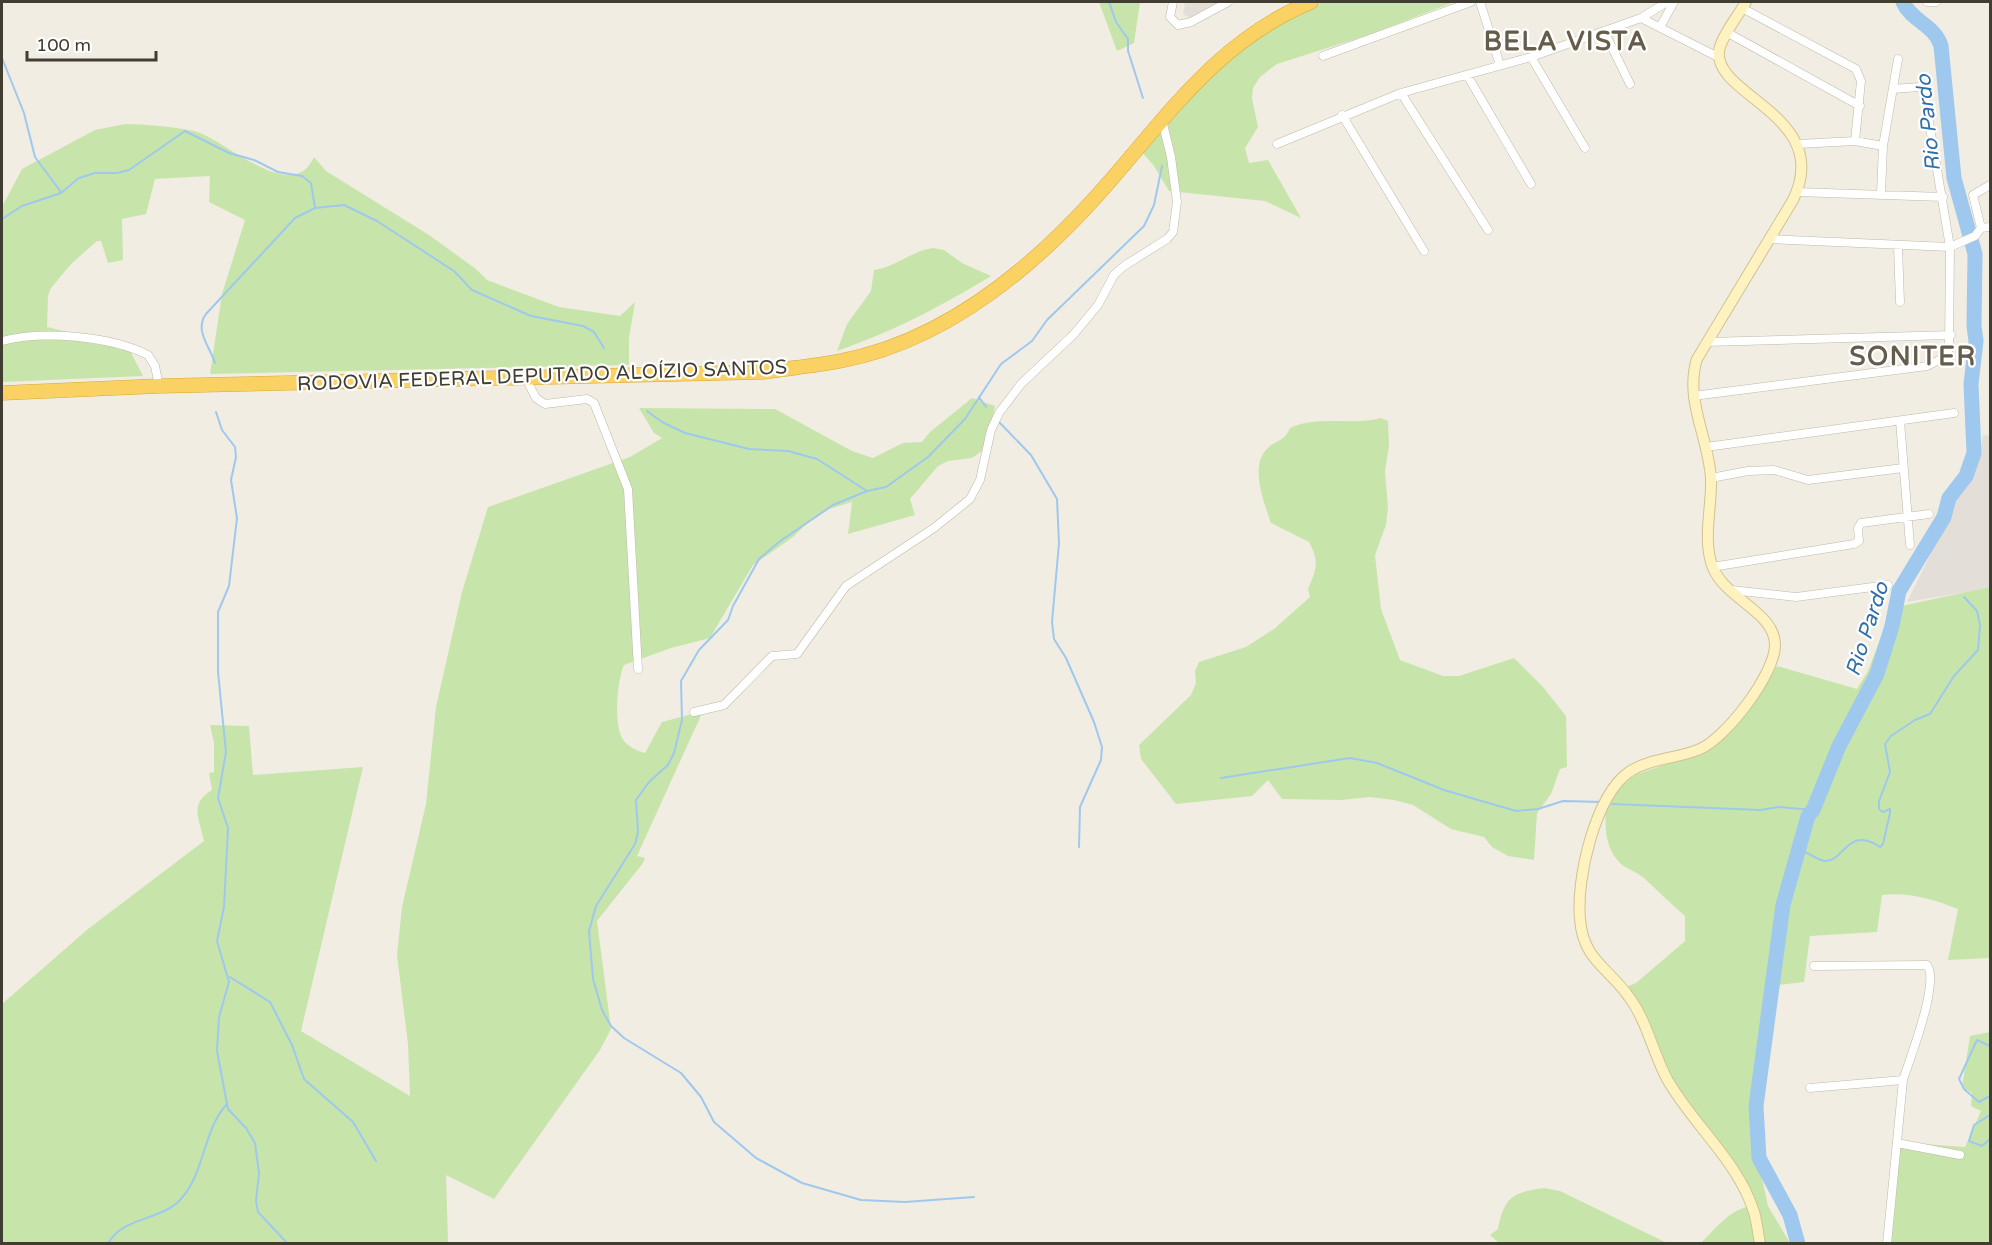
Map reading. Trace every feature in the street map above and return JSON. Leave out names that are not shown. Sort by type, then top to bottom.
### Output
[{"type":"highway","name":"RODOVIA FEDERAL DEPUTADO ALOÍZIO SANTOS","points":[[2,393],[159,386],[763,372],[842,361],[917,337],[968,309],[1015,275],[1094,199],[1162,119],[1218,59],[1252,34],[1305,2]]},
{"type":"street","points":[[1173,2],[1170,17],[1178,25],[1191,22],[1228,2]]},
{"type":"street","points":[[1323,56],[1471,2]]},
{"type":"street","points":[[1480,2],[1500,65]]},
{"type":"street","points":[[1277,144],[1342,115],[1401,93],[1531,57],[1641,18],[1667,2]]},
{"type":"street","points":[[1660,27],[1674,2]]},
{"type":"street","points":[[1926,2],[1936,2]]},
{"type":"street","points":[[1720,58],[1720,48],[1744,5],[1851,64],[1860,74],[1860,106],[1855,141]]},
{"type":"street","points":[[1641,18],[1720,58],[1732,77],[1786,128],[1798,144],[1802,171],[1797,192],[1707,342],[1694,369],[1693,396],[1711,478],[1708,541],[1712,567],[1726,590],[1769,625],[1775,645],[1769,669],[1729,726],[1711,744],[1687,754],[1639,766],[1615,786],[1603,808],[1585,864],[1579,892],[1580,916],[1582,935],[1589,954],[1630,998],[1666,1077],[1684,1108],[1726,1160],[1743,1189],[1754,1211],[1760,1244]]},
{"type":"street","points":[[1604,31],[1630,84]]},
{"type":"street","points":[[1728,33],[1860,106]]},
{"type":"street","points":[[1531,57],[1585,148]]},
{"type":"street","points":[[1881,194],[1883,146],[1898,59]]},
{"type":"street","points":[[1467,75],[1531,184]]},
{"type":"street","points":[[1693,396],[1927,366],[1945,357],[1951,335],[1950,247],[1924,92],[1919,87],[1893,89]]},
{"type":"street","points":[[1401,93],[1488,230]]},
{"type":"street","points":[[1342,115],[1424,251]]},
{"type":"street","points":[[694,712],[724,705],[772,656],[797,654],[846,586],[934,528],[970,499],[980,480],[991,430],[999,413],[1022,384],[1074,334],[1098,305],[1114,275],[1167,239],[1173,232],[1177,202],[1171,157],[1162,119]]},
{"type":"street","points":[[1798,144],[1855,141],[1883,146]]},
{"type":"street","points":[[1981,228],[1973,195],[1990,185]]},
{"type":"street","points":[[1797,192],[1943,197]]},
{"type":"street","points":[[1769,238],[1898,247],[1950,247],[1975,236],[1981,228],[1990,227]]},
{"type":"street","points":[[1898,247],[1900,302]]},
{"type":"street","points":[[2,341],[40,334],[116,345],[148,355],[155,366],[159,386]]},
{"type":"street","points":[[1707,342],[1951,335]]},
{"type":"street","points":[[525,376],[536,398],[545,404],[582,399],[594,403],[622,471],[630,503],[638,669]]},
{"type":"street","points":[[1706,447],[1954,412]]},
{"type":"street","points":[[1900,421],[1910,545]]},
{"type":"street","points":[[1711,478],[1767,470],[1808,480],[1903,468]]},
{"type":"street","points":[[1712,567],[1856,544],[1861,523],[1929,514]]},
{"type":"street","points":[[1726,590],[1796,597],[1888,585]]},
{"type":"street","points":[[1814,966],[1927,965],[1931,974],[1928,997],[1904,1080],[1887,1244]]},
{"type":"street","points":[[1810,1088],[1904,1080]]},
{"type":"street","points":[[1897,1143],[1960,1155]]},
{"type":"shaded area","points":[[1185,2],[1225,2],[1193,20],[1183,14]]},
{"type":"shaded area","points":[[1983,435],[1990,436],[1990,588],[1907,602],[1980,453]]},
{"type":"green space","points":[[1099,2],[1140,2],[1134,43],[1117,51]]},
{"type":"green space","points":[[1322,2],[1454,2],[1368,35],[1277,64],[1260,77],[1253,88],[1252,98],[1258,127],[1245,148],[1249,163],[1268,160],[1301,218],[1265,201],[1169,191],[1154,166],[1136,145],[1253,36]]},
{"type":"green space","points":[[125,124],[194,131],[274,173],[290,175],[304,171],[314,157],[326,171],[429,235],[476,269],[487,280],[559,307],[620,316],[635,302],[629,338],[629,365],[210,374],[222,294],[245,220],[209,202],[210,176],[155,179],[146,214],[122,219],[123,260],[108,263],[101,241],[97,241],[71,264],[51,288],[48,296],[47,327],[128,347],[143,376],[2,382],[2,207],[22,169],[95,130]]},
{"type":"green space","points":[[933,248],[944,250],[962,263],[991,276],[916,318],[837,351],[847,324],[871,291],[874,270]]},
{"type":"green space","points":[[972,398],[995,406],[988,442],[982,451],[972,458],[948,461],[938,466],[910,499],[915,515],[848,534],[852,502],[829,509],[753,565],[710,638],[671,648],[624,665],[618,692],[617,715],[621,735],[631,747],[645,753],[662,722],[703,711],[637,856],[645,858],[643,863],[597,921],[611,1029],[600,1050],[494,1199],[446,1175],[448,1243],[2,1243],[2,1004],[88,929],[204,841],[198,818],[198,806],[205,795],[212,790],[209,773],[214,772],[214,743],[210,725],[249,726],[253,775],[363,767],[301,1031],[410,1096],[408,1044],[397,955],[402,907],[426,804],[436,707],[462,592],[488,507],[630,457],[662,438],[654,433],[639,408],[775,409],[852,451],[873,458],[903,443],[922,442],[930,432]]},
{"type":"green space","points":[[1381,418],[1388,421],[1389,446],[1385,471],[1388,507],[1386,525],[1375,555],[1381,609],[1400,660],[1443,676],[1459,676],[1514,658],[1543,687],[1566,716],[1567,767],[1560,769],[1551,794],[1537,813],[1534,860],[1508,856],[1492,847],[1484,837],[1451,829],[1413,805],[1370,797],[1342,800],[1282,799],[1268,780],[1252,796],[1176,804],[1141,759],[1139,745],[1191,695],[1196,683],[1195,671],[1199,662],[1246,647],[1274,629],[1310,597],[1308,589],[1316,566],[1315,555],[1309,542],[1271,523],[1260,485],[1261,457],[1273,444],[1285,437],[1290,428],[1301,424]]},
{"type":"green space","points":[[1990,587],[1990,958],[1948,960],[1958,909],[1911,895],[1882,895],[1877,932],[1810,936],[1804,982],[1770,986],[1768,1035],[1756,1096],[1758,1160],[1768,1206],[1790,1243],[1701,1243],[1730,1215],[1751,1206],[1672,1085],[1626,987],[1636,983],[1685,941],[1685,916],[1644,878],[1623,866],[1615,857],[1606,832],[1607,798],[1635,775],[1707,750],[1735,726],[1777,666],[1857,689],[1868,671],[1892,608]]},
{"type":"green space","points":[[1990,1032],[1990,1243],[1887,1244],[1897,1142],[1965,1147],[1981,1111],[1971,1106],[1972,1093],[1962,1087],[1970,1036]]},
{"type":"green space","points":[[1544,1188],[1560,1191],[1667,1243],[1500,1244],[1490,1235],[1498,1229],[1503,1210],[1512,1198],[1517,1194]]},
{"type":"waterway","points":[[1109,2],[1116,22],[1128,39],[1128,51],[1143,98]]},
{"type":"waterway","name":"Rio Pardo","points":[[1798,1244],[1790,1215],[1759,1158],[1756,1106],[1783,905],[1808,816],[1813,810],[1839,746],[1877,674],[1892,626],[1899,591],[1944,517],[1949,498],[1966,476],[1974,453],[1971,384],[1976,341],[1974,326],[1975,254],[1954,178],[1941,46],[1934,33],[1911,14],[1903,2]]},
{"type":"waterway","points":[[2,58],[24,113],[35,157],[61,192]]},
{"type":"waterway","points":[[2,219],[22,206],[61,193],[79,178],[95,173],[117,173],[129,170],[185,131],[229,153],[254,160],[278,172],[302,176],[311,183],[315,208]]},
{"type":"waterway","points":[[974,1197],[905,1202],[861,1200],[802,1183],[756,1158],[714,1122],[701,1097],[681,1073],[624,1038],[611,1026],[602,1010],[593,979],[589,931],[596,906],[635,844],[638,832],[636,800],[649,782],[668,765],[674,753],[682,720],[681,681],[699,650],[728,620],[733,606],[759,559],[779,542],[833,505],[867,491],[886,487],[928,457],[965,419],[1001,364],[1032,341],[1047,320],[1144,226],[1154,205],[1162,166]]},
{"type":"waterway","points":[[215,363],[202,332],[206,314],[295,218],[315,208],[344,205],[377,221],[454,271],[472,290],[531,316],[583,326],[594,332],[604,348]]},
{"type":"waterway","points":[[979,397],[986,407]]},
{"type":"waterway","points":[[647,411],[662,422],[685,433],[749,449],[788,451],[817,459],[867,491]]},
{"type":"waterway","points":[[216,412],[222,430],[235,447],[236,457],[231,480],[237,518],[229,586],[218,612],[218,672],[226,752],[218,798],[228,828],[224,907],[217,941],[229,982],[219,1017],[217,1051],[228,1109],[246,1128],[255,1143],[259,1173],[256,1201],[258,1212],[288,1244]]},
{"type":"waterway","points":[[999,422],[1031,455],[1057,499],[1059,543],[1052,622],[1054,639],[1066,658],[1094,722],[1102,747],[1101,760],[1080,807],[1079,847]]},
{"type":"waterway","points":[[1796,854],[1802,851],[1825,861],[1837,856],[1853,842],[1869,841],[1880,847],[1883,844],[1890,813],[1890,809],[1883,812],[1879,809],[1879,801],[1890,772],[1885,744],[1891,736],[1915,720],[1930,714],[1954,676],[1978,650],[1980,625],[1977,611],[1964,597]]},
{"type":"waterway","points":[[1221,778],[1350,758],[1377,763],[1444,790],[1516,811],[1538,809],[1563,801],[1603,802]]},
{"type":"waterway","points":[[1612,804],[1760,810],[1779,807],[1813,810]]},
{"type":"waterway","points":[[230,977],[270,1002],[292,1045],[304,1079],[353,1122],[376,1161]]},
{"type":"waterway","points":[[1990,1046],[1977,1040],[1959,1079],[1964,1089],[1979,1102],[1990,1096]]},
{"type":"waterway","points":[[108,1244],[121,1229],[169,1209],[177,1203],[193,1181],[212,1128],[226,1105]]},
{"type":"waterway","points":[[1990,1115],[1974,1125],[1969,1141],[1982,1146],[1990,1139]]},
{"type":"waterway","points":[[1967,1244],[1977,1244]]},
{"type":"district","name":"BELA VISTA","points":[[1566,41]]},
{"type":"district","name":"SONITER","points":[[1913,356]]}]
